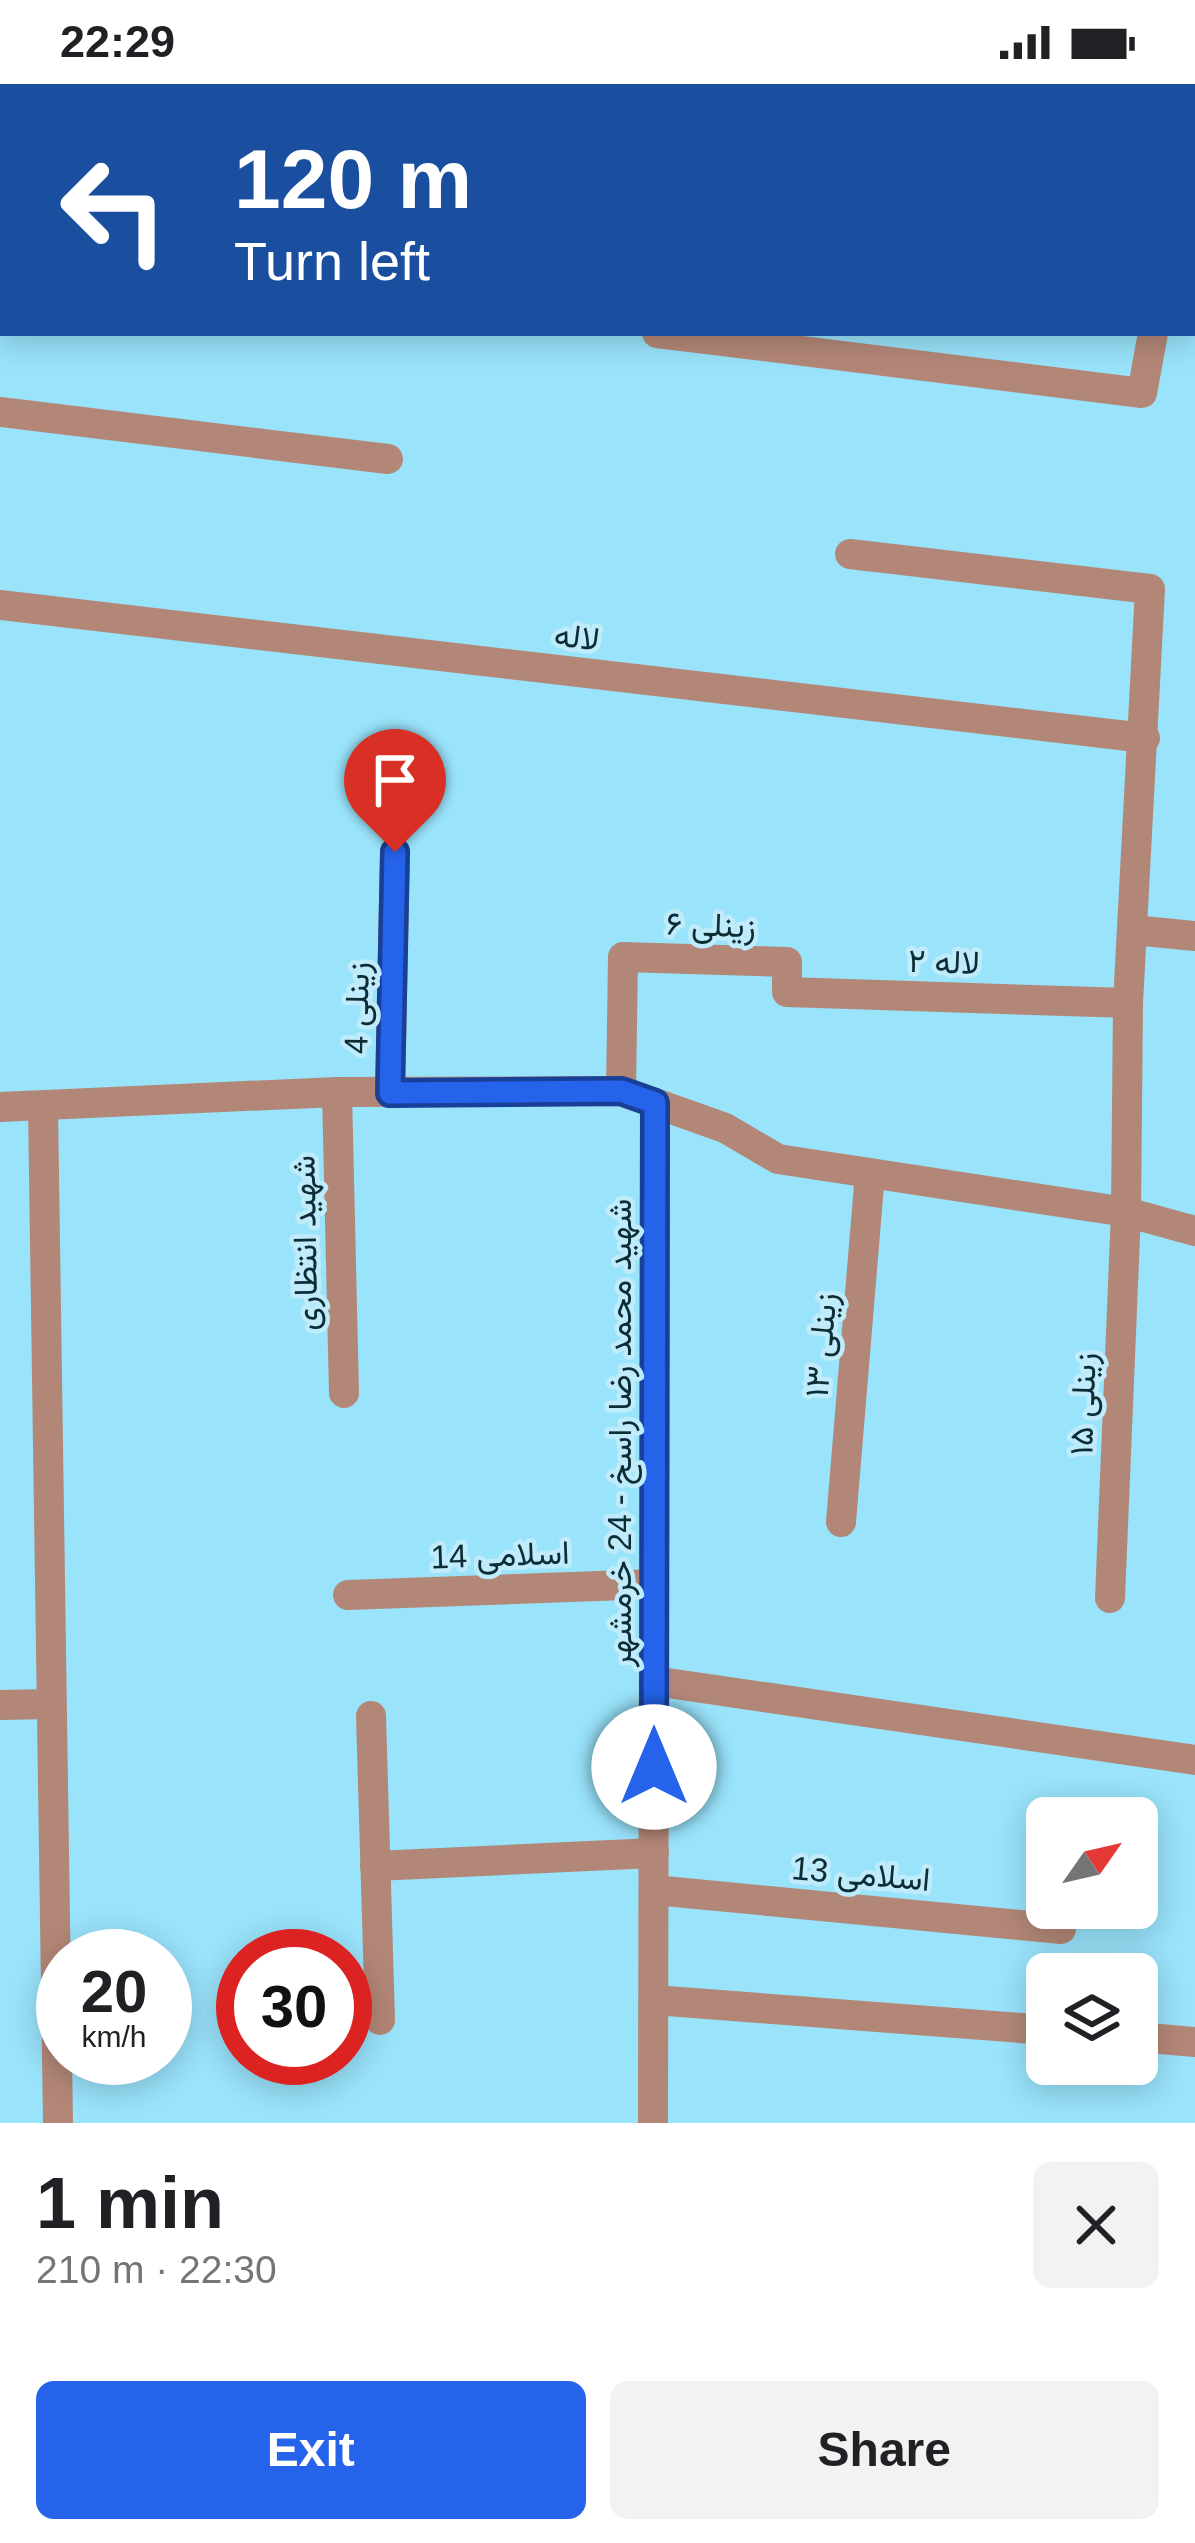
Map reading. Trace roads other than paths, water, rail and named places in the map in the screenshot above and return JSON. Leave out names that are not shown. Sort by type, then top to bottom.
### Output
[{"type":"street","points":[[681,336],[1142,393],[1152,336]]},
{"type":"street","points":[[0,412],[388,459]]},
{"type":"street","points":[[850,554],[1150,590],[1128,1003],[1126,1212]]},
{"type":"street","name":"لاله","points":[[0,605],[1145,738]]},
{"type":"street","name":"زینلی 4","points":[[390,1093],[395,852]]},
{"type":"street","points":[[1133,930],[1195,936]]},
{"type":"street","name":"زینلی ۶","points":[[621,1091],[623,956],[787,962]]},
{"type":"street","name":"لاله ۲","points":[[787,962],[787,992],[1128,1003]]},
{"type":"street","points":[[0,1107],[337,1092],[621,1091],[725,1128],[778,1159],[1126,1212],[1195,1231]]},
{"type":"street","name":"شهید انتظاری","points":[[337,1092],[344,1393]]},
{"type":"street","name":"شهید محمد رضا راسخ - 24 خرمشهر","points":[[653,2123],[655,1103]]},
{"type":"street","points":[[44,1106],[58,2123]]},
{"type":"street","name":"زینلی ۱۳","points":[[841,1522],[870,1173]]},
{"type":"street","name":"زینلی ۱۵","points":[[1110,1598],[1126,1212]]},
{"type":"street","name":"اسلامی 14","points":[[349,1595],[654,1584]]},
{"type":"street","points":[[654,1682],[1195,1760]]},
{"type":"street","points":[[0,1706],[52,1704]]},
{"type":"street","points":[[370,1715],[380,2020]]},
{"type":"street","points":[[375,1866],[654,1853]]},
{"type":"street","name":"اسلامی 13","points":[[654,1890],[1026,1926]]},
{"type":"street","points":[[654,2000],[1026,2028]]},
{"type":"street","points":[[1158,2039],[1195,2042]]}]
